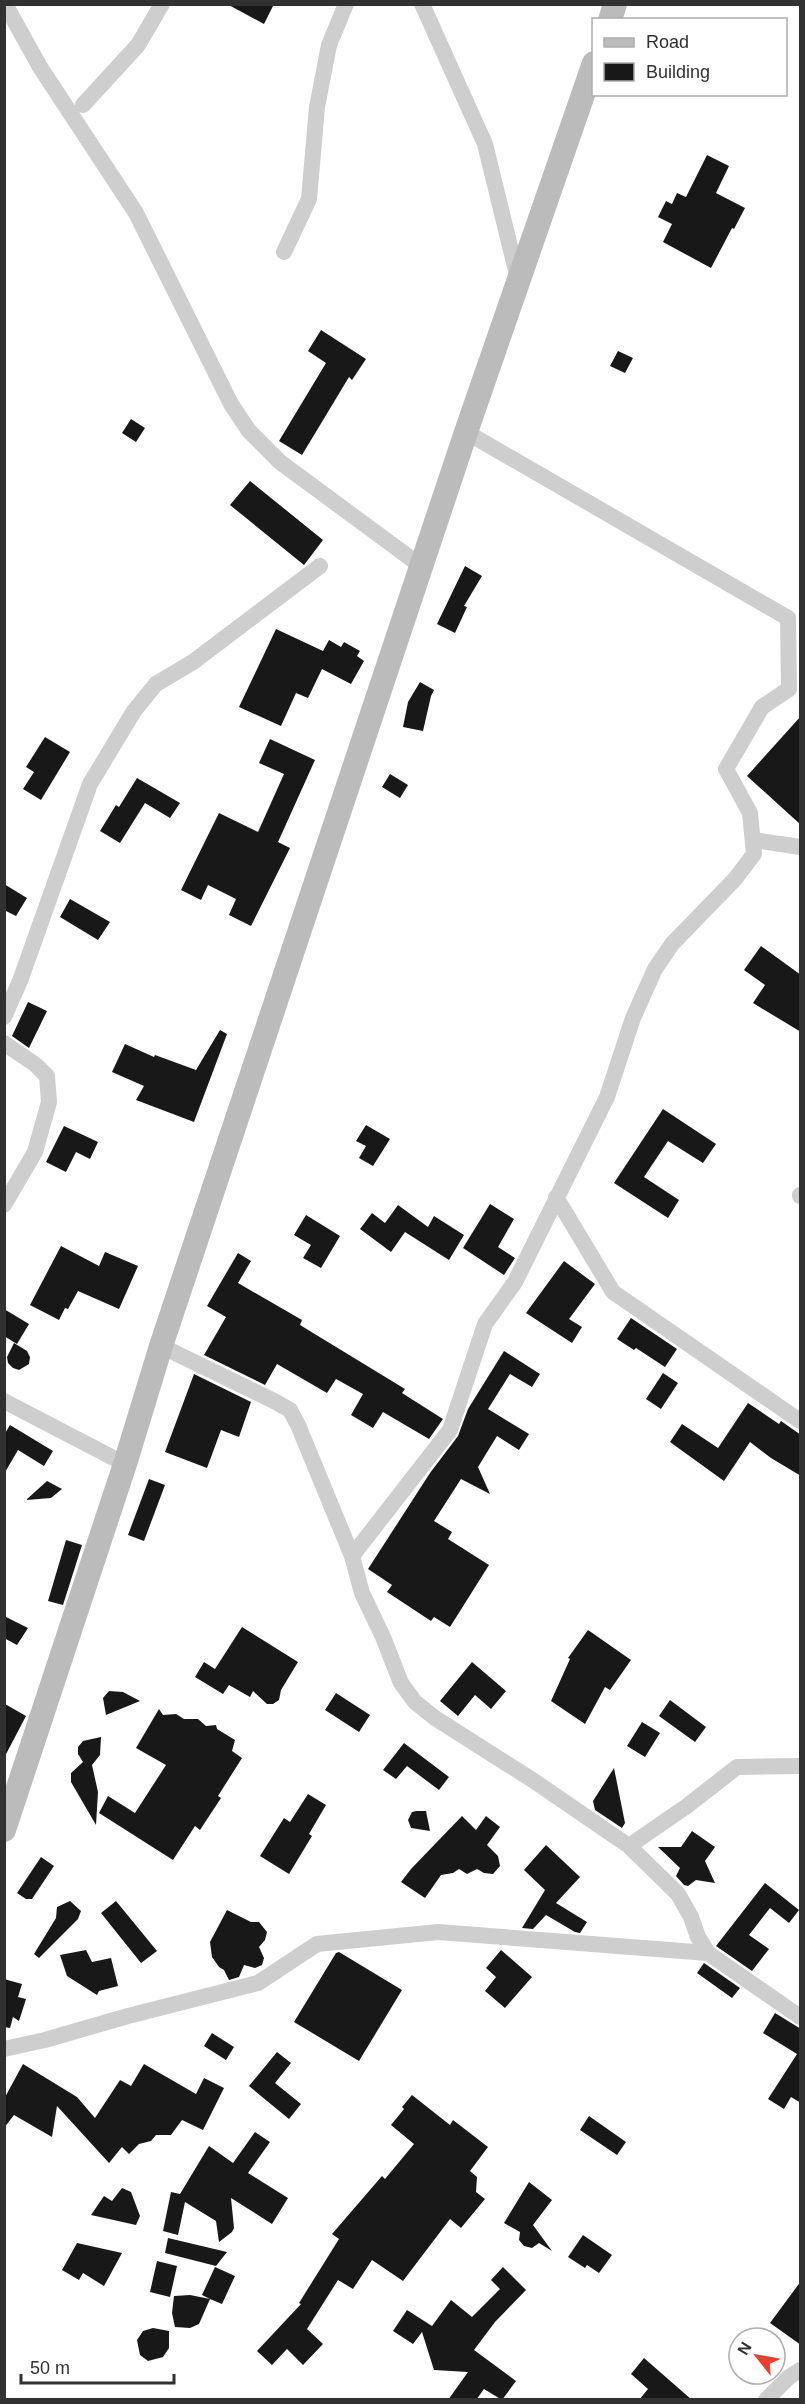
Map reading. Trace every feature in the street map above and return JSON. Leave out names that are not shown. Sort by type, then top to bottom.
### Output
[{"type":"main road","points":[[4,1830],[125,1464],[161,1346],[421,566],[592,69]]},
{"type":"street","points":[[4,4],[40,67],[136,213],[231,404],[249,431],[280,462],[421,566]]},
{"type":"street","points":[[83,105],[138,45],[162,4]]},
{"type":"street","points":[[284,252],[309,199],[316,107],[329,45],[346,4]]},
{"type":"street","points":[[426,7],[485,144],[518,279]]},
{"type":"street","points":[[352,1556],[450,1430],[485,1324],[515,1282],[607,1097],[633,1018],[655,969],[672,944],[735,879],[754,854],[750,813],[726,769],[762,707],[789,689],[788,618],[466,432]]},
{"type":"street","points":[[4,1017],[20,981],[90,784],[134,711],[156,684],[194,662],[320,566]]},
{"type":"street","points":[[754,840],[801,847]]},
{"type":"street","points":[[4,1042],[36,1065],[47,1076],[49,1102],[35,1152],[4,1205]]},
{"type":"street","points":[[556,1197],[613,1292],[801,1421]]},
{"type":"street","points":[[161,1346],[290,1410],[352,1556],[363,1593],[383,1636],[400,1683],[415,1702],[435,1718],[531,1779],[629,1846],[678,1894],[708,1953],[800,2014]]},
{"type":"street","points":[[4,1401],[125,1464]]},
{"type":"street","points":[[629,1846],[687,1806],[737,1767],[801,1766]]},
{"type":"street","points":[[4,2049],[258,1983],[317,1944],[438,1932],[708,1953]]},
{"type":"street","points":[[766,2400],[789,2377],[801,2370]]},
{"type":"building","points":[[227,4],[274,4],[264,24]]},
{"type":"building","points":[[707,155],[729,166],[716,193],[745,208],[711,268],[663,242],[672,224],[658,217],[666,201],[672,204],[677,193],[686,197]]},
{"type":"building","points":[[321,330],[366,359],[352,380],[349,377],[302,455],[279,441],[326,363],[308,351]]},
{"type":"building","points":[[618,351],[633,358],[625,373],[610,366]]},
{"type":"building","points":[[131,419],[145,428],[136,442],[122,433]]},
{"type":"building","points":[[250,481],[323,540],[304,565],[230,505]]},
{"type":"building","points":[[465,566],[482,576],[464,606],[467,607],[455,633],[437,624]]},
{"type":"building","points":[[276,629],[323,651],[329,640],[341,647],[344,642],[360,651],[357,656],[364,661],[351,684],[322,669],[308,698],[296,693],[281,726],[239,707]]},
{"type":"building","points":[[420,682],[434,690],[423,731],[403,727],[408,702]]},
{"type":"building","points":[[801,716],[801,825],[747,776]]},
{"type":"building","points":[[45,737],[70,752],[41,800],[23,789],[34,772],[26,767]]},
{"type":"building","points":[[270,739],[315,760],[278,842],[290,848],[251,926],[229,915],[236,899],[208,885],[201,900],[181,890],[219,813],[258,832],[284,774],[259,763]]},
{"type":"building","points":[[390,774],[408,785],[400,798],[382,787]]},
{"type":"building","points":[[137,778],[180,803],[170,818],[145,803],[120,843],[100,831],[116,805],[119,807]]},
{"type":"building","points":[[4,884],[27,898],[16,916],[4,910]]},
{"type":"building","points":[[70,899],[110,922],[98,940],[60,917]]},
{"type":"building","points":[[761,946],[801,975],[801,1032],[753,1003],[765,985],[744,970]]},
{"type":"building","points":[[28,1002],[47,1011],[29,1048],[12,1036]]},
{"type":"building","points":[[220,1030],[227,1034],[194,1122],[136,1100],[144,1086],[112,1072],[125,1044],[154,1057],[155,1055],[196,1070]]},
{"type":"building","points":[[663,1109],[716,1144],[703,1163],[668,1141],[644,1177],[679,1200],[668,1218],[614,1183]]},
{"type":"building","points":[[366,1125],[390,1139],[373,1166],[359,1158],[366,1146],[356,1141]]},
{"type":"building","points":[[64,1126],[98,1142],[90,1159],[76,1152],[66,1172],[46,1162]]},
{"type":"building","points":[[490,1204],[514,1219],[498,1247],[515,1258],[504,1275],[463,1248]]},
{"type":"building","points":[[398,1205],[428,1227],[434,1216],[464,1235],[449,1260],[405,1232],[391,1252],[360,1229],[372,1213],[385,1223]]},
{"type":"building","points":[[306,1215],[340,1236],[321,1268],[303,1258],[311,1245],[294,1235]]},
{"type":"building","points":[[61,1246],[99,1266],[105,1252],[138,1266],[119,1309],[78,1291],[59,1320],[30,1305]]},
{"type":"building","points":[[238,1253],[251,1261],[238,1283],[302,1320],[300,1325],[405,1389],[402,1393],[443,1419],[429,1439],[383,1412],[373,1428],[351,1415],[363,1394],[336,1379],[327,1393],[277,1364],[265,1385],[204,1355],[226,1317],[207,1306]]},
{"type":"building","points":[[564,1261],[595,1284],[569,1319],[582,1327],[572,1343],[526,1313]]},
{"type":"building","points":[[4,1309],[29,1324],[17,1344],[4,1336]]},
{"type":"building","points":[[631,1318],[677,1349],[665,1367],[617,1339]]},
{"type":"building","points":[[14,1343],[27,1351],[30,1357],[29,1364],[19,1370],[8,1363],[7,1357]]},
{"type":"building","points":[[504,1351],[540,1374],[532,1387],[510,1374],[488,1409],[529,1434],[519,1450],[497,1436],[478,1467],[490,1494],[461,1479],[434,1521],[452,1532],[448,1539],[489,1565],[450,1627],[434,1617],[431,1621],[387,1592],[392,1585],[368,1569],[430,1473],[458,1436],[468,1409]]},
{"type":"building","points":[[663,1373],[678,1383],[661,1409],[646,1399]]},
{"type":"building","points":[[194,1374],[251,1402],[239,1437],[221,1430],[207,1468],[165,1452]]},
{"type":"building","points":[[748,1403],[779,1424],[781,1421],[801,1435],[801,1476],[750,1442],[724,1481],[670,1442],[682,1424],[718,1448]]},
{"type":"building","points":[[10,1425],[53,1451],[44,1466],[18,1450],[4,1474],[4,1435]]},
{"type":"building","points":[[149,1479],[165,1485],[144,1541],[128,1535]]},
{"type":"building","points":[[47,1481],[62,1489],[51,1498],[26,1500]]},
{"type":"building","points":[[66,1540],[82,1545],[63,1605],[48,1601]]},
{"type":"building","points":[[4,1616],[28,1628],[17,1645],[4,1638]]},
{"type":"building","points":[[242,1627],[298,1662],[281,1690],[279,1700],[273,1704],[267,1704],[253,1691],[250,1697],[229,1685],[223,1694],[195,1677],[204,1662],[215,1669]]},
{"type":"building","points":[[588,1630],[631,1660],[610,1690],[605,1687],[585,1724],[551,1701],[570,1659],[568,1658]]},
{"type":"building","points":[[472,1662],[506,1691],[491,1709],[475,1695],[458,1716],[440,1701]]},
{"type":"building","points":[[109,1691],[123,1692],[140,1701],[106,1715],[103,1698]]},
{"type":"building","points":[[336,1693],[370,1715],[359,1732],[325,1710]]},
{"type":"building","points":[[670,1700],[706,1727],[695,1742],[659,1716]]},
{"type":"building","points":[[5,1704],[26,1716],[4,1758],[4,1726]]},
{"type":"building","points":[[159,1709],[163,1715],[176,1714],[184,1719],[198,1719],[206,1726],[216,1725],[217,1729],[235,1740],[232,1751],[242,1758],[218,1796],[221,1798],[200,1830],[195,1826],[173,1860],[99,1813],[108,1796],[135,1813],[166,1765],[136,1748]]},
{"type":"building","points":[[642,1722],[660,1733],[645,1757],[627,1746]]},
{"type":"building","points":[[101,1737],[100,1755],[92,1765],[98,1792],[96,1825],[71,1782],[71,1773],[83,1762],[78,1754],[78,1747],[83,1741]]},
{"type":"building","points":[[404,1743],[449,1777],[439,1790],[407,1766],[396,1779],[383,1770]]},
{"type":"building","points":[[614,1768],[625,1823],[622,1828],[595,1810],[593,1801]]},
{"type":"building","points":[[308,1794],[326,1805],[309,1834],[312,1836],[289,1874],[260,1856],[284,1818],[290,1822]]},
{"type":"building","points":[[426,1811],[430,1831],[411,1828],[408,1820],[412,1812]]},
{"type":"building","points":[[462,1816],[476,1830],[486,1816],[500,1827],[487,1845],[498,1856],[500,1866],[493,1874],[477,1869],[467,1874],[459,1869],[453,1873],[441,1875],[425,1898],[401,1882]]},
{"type":"building","points":[[692,1831],[715,1847],[705,1861],[715,1883],[696,1880],[688,1886],[684,1885],[676,1876],[680,1868],[658,1847],[681,1847]]},
{"type":"building","points":[[546,1845],[580,1877],[556,1903],[587,1922],[580,1933],[546,1915],[533,1929],[522,1928],[545,1890],[524,1870]]},
{"type":"building","points":[[41,1857],[54,1866],[32,1899],[26,1899],[17,1893]]},
{"type":"building","points":[[765,1883],[799,1910],[789,1923],[770,1908],[749,1935],[769,1949],[752,1971],[716,1946]]},
{"type":"building","points":[[70,1901],[81,1911],[78,1919],[39,1958],[34,1954],[56,1918],[57,1907]]},
{"type":"building","points":[[116,1901],[157,1951],[141,1963],[101,1913]]},
{"type":"building","points":[[227,1910],[251,1922],[259,1922],[267,1932],[265,1940],[259,1947],[264,1958],[262,1965],[255,1968],[244,1965],[239,1977],[229,1980],[224,1970],[212,1957],[210,1942]]},
{"type":"building","points":[[86,1950],[92,1962],[111,1958],[118,1986],[99,1991],[97,1995],[67,1976],[60,1955]]},
{"type":"building","points":[[501,1950],[532,1977],[505,2008],[485,1991],[496,1977],[486,1968]]},
{"type":"building","points":[[339,1952],[402,1990],[359,2061],[294,2022],[336,1953]]},
{"type":"building","points":[[704,1963],[740,1988],[732,1998],[697,1973]]},
{"type":"building","points":[[4,1979],[22,1984],[18,1997],[26,1999],[19,2021],[13,2017],[10,2028],[4,2027]]},
{"type":"building","points":[[775,2013],[801,2029],[801,2103],[791,2097],[784,2109],[768,2099],[797,2054],[763,2033]]},
{"type":"building","points":[[212,2033],[234,2047],[226,2060],[204,2046]]},
{"type":"building","points":[[277,2052],[291,2063],[275,2083],[301,2104],[289,2119],[249,2086]]},
{"type":"building","points":[[23,2064],[77,2097],[95,2118],[120,2080],[131,2086],[144,2064],[196,2094],[204,2078],[224,2088],[203,2130],[182,2120],[171,2135],[156,2135],[151,2141],[139,2144],[129,2154],[122,2147],[109,2163],[57,2106],[52,2137],[14,2115],[4,2128],[4,2099]]},
{"type":"building","points":[[412,2095],[450,2125],[453,2120],[488,2147],[470,2171],[477,2177],[476,2192],[485,2199],[461,2228],[450,2219],[403,2281],[372,2260],[353,2289],[338,2280],[307,2329],[323,2344],[303,2365],[287,2349],[272,2365],[257,2351],[301,2304],[299,2303],[339,2239],[332,2234],[382,2176],[385,2179],[414,2144],[391,2125]]},
{"type":"building","points":[[589,2116],[626,2142],[617,2155],[580,2130]]},
{"type":"building","points":[[255,2132],[270,2142],[248,2173],[288,2198],[272,2224],[231,2198],[234,2228],[219,2242],[216,2221],[185,2202],[178,2235],[163,2231],[171,2192],[180,2194],[209,2146],[233,2163]]},
{"type":"building","points":[[529,2182],[552,2200],[533,2225],[552,2251],[539,2243],[532,2248],[524,2246],[519,2240],[520,2232],[504,2223]]},
{"type":"building","points":[[122,2188],[131,2192],[140,2216],[136,2225],[91,2215],[104,2196],[112,2201]]},
{"type":"building","points":[[583,2235],[612,2255],[599,2273],[587,2265],[585,2268],[568,2257]]},
{"type":"building","points":[[168,2238],[227,2252],[216,2266],[165,2253]]},
{"type":"building","points":[[77,2243],[122,2253],[104,2286],[83,2273],[79,2280],[62,2270]]},
{"type":"building","points":[[157,2261],[177,2266],[170,2297],[150,2292]]},
{"type":"building","points":[[215,2267],[235,2276],[222,2304],[202,2295]]},
{"type":"building","points":[[503,2267],[526,2290],[495,2322],[474,2350],[516,2381],[502,2400],[484,2389],[476,2400],[448,2400],[468,2372],[434,2370],[422,2332],[413,2344],[393,2331],[407,2310],[432,2326],[451,2300],[472,2317],[500,2289],[491,2280]]},
{"type":"building","points":[[801,2281],[801,2345],[787,2335],[787,2326],[774,2326],[770,2323]]},
{"type":"building","points":[[190,2295],[210,2299],[199,2324],[190,2328],[175,2327],[172,2313],[174,2296]]},
{"type":"building","points":[[153,2328],[169,2331],[169,2348],[163,2357],[148,2361],[140,2355],[137,2340],[143,2331]]},
{"type":"building","points":[[644,2358],[692,2400],[639,2400],[648,2389],[631,2374]]}]
